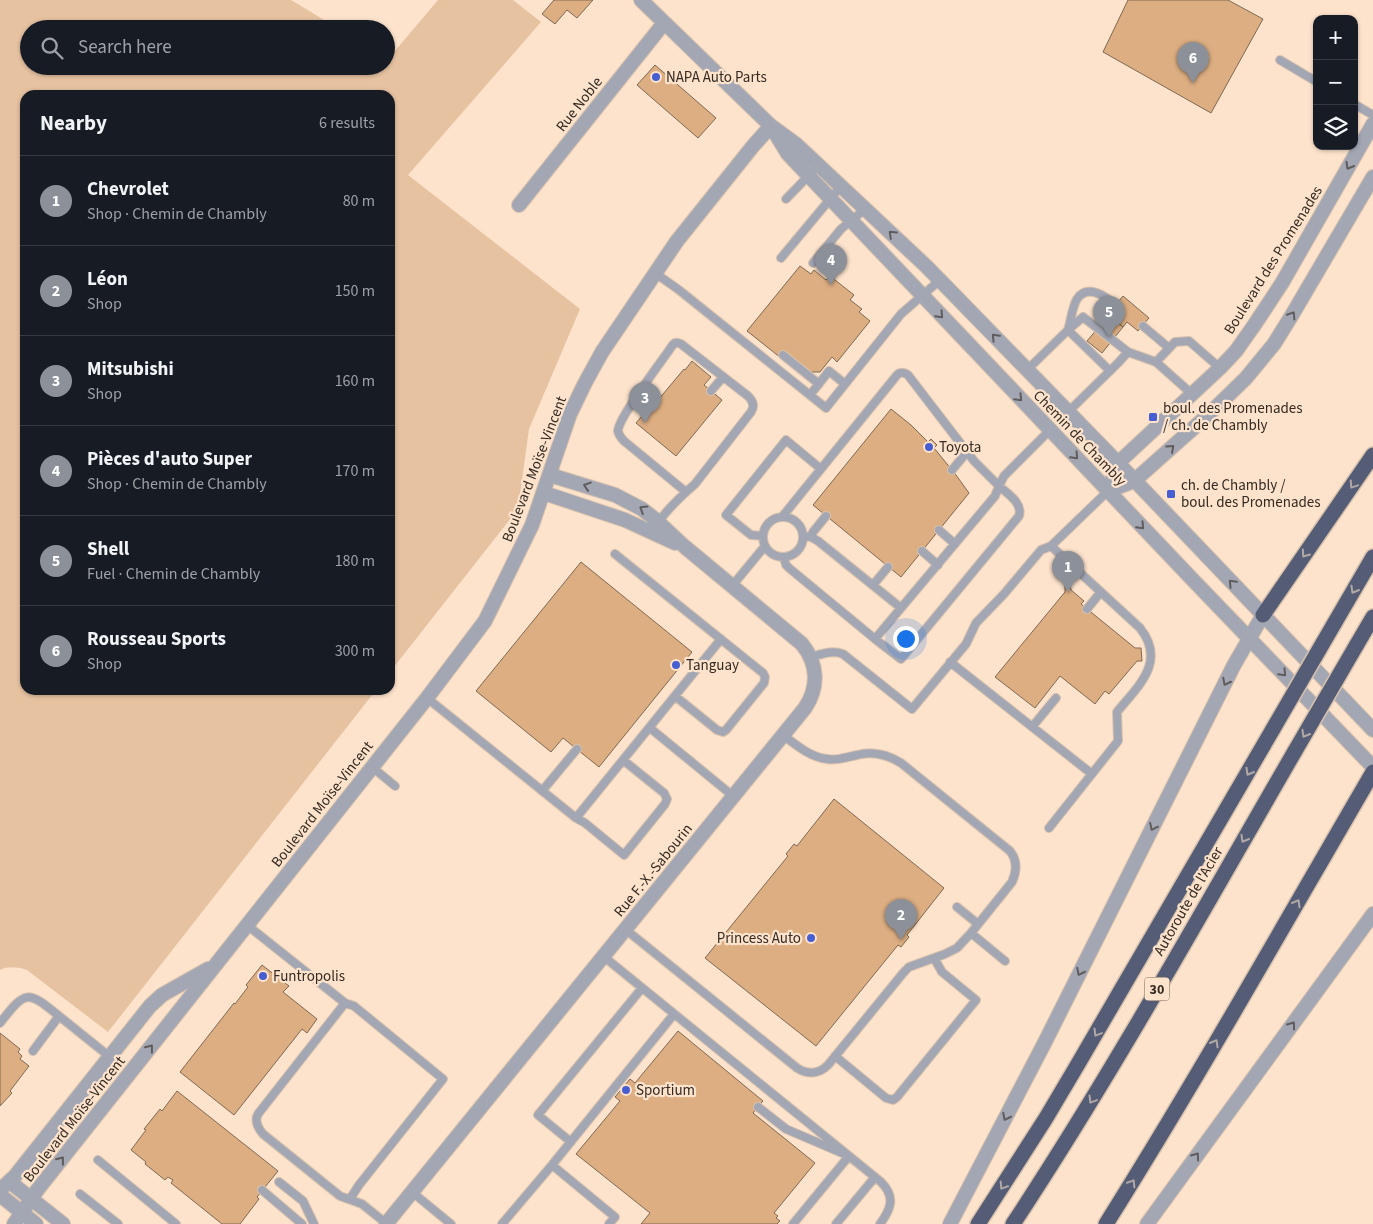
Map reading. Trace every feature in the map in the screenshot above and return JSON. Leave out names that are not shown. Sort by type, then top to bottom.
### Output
[{"type":"highway","points":[[1263,616],[1373,455]]},
{"type":"highway","points":[[978,1224],[1051,1110],[1373,557]]},
{"type":"highway","name":"Autoroute de l'Acier","points":[[1013,1224],[1113,1065],[1373,617]]},
{"type":"highway","points":[[1106,1224],[1196,1077],[1373,772]]},
{"type":"street","name":"Chemin de Chambly","points":[[641,0],[771,126],[796,144],[940,280],[1373,730]]},
{"type":"street","name":"Rue Noble","points":[[519,205],[664,23]]},
{"type":"street","name":"Boulevard des Promenades","points":[[1108,491],[1118,463],[1236,351],[1282,283],[1373,124]]},
{"type":"street","name":"Chemin de Chambly","points":[[771,126],[788,154],[921,296],[1373,766]]},
{"type":"street","name":"Boulevard Moïse-Vincent","points":[[19,1219],[32,1199],[486,621],[527,537],[544,493],[564,430],[585,383],[616,329],[688,226],[771,126]]},
{"type":"street","points":[[1108,491],[1134,480],[1246,378],[1264,356],[1292,315],[1373,177]]},
{"type":"street","points":[[550,475],[623,499],[642,509],[655,527]]},
{"type":"street","points":[[544,493],[655,527],[685,547],[798,640],[811,657]]},
{"type":"street","points":[[950,1224],[1040,1051],[1234,665],[1263,616]]},
{"type":"street","name":"Rue F.-X.-Sabourin","points":[[390,1223],[412,1192],[809,702],[814,691],[815,672],[811,657]]},
{"type":"street","points":[[1147,1224],[1373,914]]},
{"type":"street","name":"Boulevard Moïse-Vincent","points":[[3,1184],[110,1057],[154,1001],[215,965]]},
{"type":"street","points":[[3,1184],[32,1199],[62,1224]]},
{"type":"street","points":[[0,1195],[19,1219],[36,1224]]},
{"type":"lane","points":[[1280,60],[1313,80]]},
{"type":"lane","points":[[1356,105],[1373,115]]},
{"type":"lane","points":[[786,199],[819,165]]},
{"type":"lane","points":[[781,258],[829,198],[841,186]]},
{"type":"lane","points":[[814,263],[837,233],[865,209]]},
{"type":"lane","points":[[655,272],[826,408],[902,314],[940,280]]},
{"type":"lane","points":[[1068,330],[1076,301],[1080,295],[1088,292],[1099,293],[1116,305]]},
{"type":"lane","points":[[1027,370],[1084,316],[1128,352],[1156,362],[1192,394]]},
{"type":"lane","points":[[1143,326],[1169,348]]},
{"type":"lane","points":[[1068,330],[1110,371]]},
{"type":"lane","points":[[1156,362],[1175,342],[1189,341],[1220,368]]},
{"type":"lane","points":[[655,527],[673,502],[686,492],[695,484],[753,410],[751,399],[682,344],[675,343],[625,413],[619,426],[618,434],[621,439],[686,492]]},
{"type":"lane","points":[[1068,412],[1128,352]]},
{"type":"lane","points":[[783,355],[819,384]]},
{"type":"lane","points":[[810,395],[829,371],[845,384]]},
{"type":"lane","points":[[782,517],[897,375],[902,372],[908,375],[974,461],[1018,504],[1020,511],[1019,516],[901,659],[789,568],[784,558]]},
{"type":"lane","points":[[711,391],[723,376]]},
{"type":"lane","points":[[875,639],[995,496],[1004,476],[1050,430]]},
{"type":"lane","points":[[763,536],[751,535],[726,515],[786,440],[821,469]]},
{"type":"lane","points":[[952,470],[967,452]]},
{"type":"lane","points":[[811,657],[832,652],[843,654],[912,709],[966,644],[976,623],[1004,594],[1041,550],[1051,546],[1108,491]]},
{"type":"lane","points":[[826,516],[813,532],[807,537],[802,543],[799,550],[794,554],[784,558],[769,552],[765,546],[763,536],[768,524],[776,518],[789,518],[795,521],[807,537],[818,541],[901,608]]},
{"type":"lane","points":[[939,530],[955,544]]},
{"type":"lane","points":[[732,586],[765,546]]},
{"type":"lane","points":[[1049,828],[1118,741],[1117,712],[1145,677],[1151,661],[1150,646],[1143,632],[1051,546]]},
{"type":"lane","points":[[922,551],[938,564]]},
{"type":"lane","points":[[615,554],[762,673],[765,679],[764,683],[723,732],[717,730],[675,696]]},
{"type":"lane","points":[[873,585],[888,566]]},
{"type":"lane","points":[[1087,609],[1100,593]]},
{"type":"lane","points":[[576,818],[721,639]]},
{"type":"lane","points":[[950,662],[1092,774]]},
{"type":"lane","points":[[427,698],[542,792],[624,855],[666,804],[667,799],[664,793],[624,760]]},
{"type":"lane","points":[[1032,727],[1056,698]]},
{"type":"lane","points":[[650,728],[733,796]]},
{"type":"lane","points":[[625,929],[800,1070],[811,1073],[826,1068],[909,967],[957,948],[1014,878],[1016,866],[1010,851],[898,761],[870,753],[839,759],[822,759],[806,752],[783,735]]},
{"type":"lane","points":[[542,792],[577,749]]},
{"type":"lane","points":[[372,767],[394,786]]},
{"type":"lane","points":[[957,907],[978,924]]},
{"type":"lane","points":[[247,925],[345,1003],[354,1006],[443,1079],[350,1199]]},
{"type":"lane","points":[[971,933],[1005,961]]},
{"type":"lane","points":[[603,956],[875,1176],[887,1189],[891,1201],[888,1214],[880,1224]]},
{"type":"lane","points":[[835,1056],[886,1098],[893,1100],[897,1097],[976,1000],[942,972],[934,958]]},
{"type":"lane","points":[[571,1142],[538,1115],[642,988]]},
{"type":"lane","points":[[0,1023],[17,1002],[28,997],[38,999],[110,1057]]},
{"type":"lane","points":[[345,1003],[258,1114],[256,1122],[263,1134],[340,1196],[362,1204],[390,1223]]},
{"type":"lane","points":[[502,1224],[674,1014]]},
{"type":"lane","points":[[33,1050],[59,1016]]},
{"type":"lane","points":[[758,1107],[786,1129],[849,1156]]},
{"type":"lane","points":[[793,1224],[849,1156]]},
{"type":"lane","points":[[98,1160],[176,1224]]},
{"type":"lane","points":[[552,1165],[615,1216],[609,1224]]},
{"type":"lane","points":[[836,1224],[875,1176]]},
{"type":"lane","points":[[279,1182],[303,1201],[314,1224]]},
{"type":"lane","points":[[262,1190],[302,1224]]},
{"type":"lane","points":[[412,1192],[451,1224]]},
{"type":"lane","points":[[80,1194],[118,1224]]},
{"type":"lane","points":[[292,1214],[292,1224]]},
{"type":"shaded area","points":[[0,0],[291,0],[324,20],[20,20],[20,75],[395,75],[395,51],[438,0],[513,0],[541,22],[408,175],[580,309],[529,429],[518,509],[395,666],[395,90],[20,90],[20,695],[372,695],[108,1032],[27,970],[13,967],[0,970]]},
{"type":"building","points":[[554,0],[593,0],[577,18],[567,10],[555,24],[542,14]]},
{"type":"building","points":[[1128,0],[1228,0],[1263,19],[1211,113],[1103,52]]},
{"type":"building","points":[[655,65],[716,118],[698,138],[637,85]]},
{"type":"building","points":[[800,266],[811,274],[814,270],[826,280],[830,276],[854,295],[850,300],[862,309],[859,312],[870,321],[837,362],[832,357],[820,372],[810,372],[785,352],[781,358],[747,331]]},
{"type":"building","points":[[1123,296],[1149,318],[1138,331],[1127,322],[1123,327],[1108,314]]},
{"type":"building","points":[[1109,315],[1123,327],[1102,353],[1087,341]]},
{"type":"building","points":[[692,361],[711,377],[704,385],[722,400],[676,456],[636,423],[646,411],[648,412]]},
{"type":"building","points":[[891,409],[928,442],[931,439],[937,445],[934,448],[969,493],[901,577],[813,505]]},
{"type":"building","points":[[581,562],[692,652],[599,767],[563,738],[551,752],[476,691]]},
{"type":"building","points":[[1065,585],[1070,585],[1071,590],[1084,601],[1081,604],[1135,648],[1141,648],[1142,661],[1137,661],[1109,694],[1105,691],[1095,704],[1060,676],[1035,708],[995,677],[1065,592]]},
{"type":"building","points":[[834,799],[944,888],[907,935],[909,937],[901,947],[898,945],[816,1046],[705,958],[788,856],[786,854],[794,844],[797,846]]},
{"type":"building","points":[[262,965],[289,986],[283,992],[317,1019],[307,1033],[302,1029],[234,1115],[180,1072],[235,1004],[248,987],[246,985]]},
{"type":"building","points":[[678,1031],[763,1101],[753,1113],[815,1163],[774,1213],[780,1221],[777,1224],[641,1224],[650,1213],[576,1154],[620,1101],[615,1097],[630,1079],[635,1083]]},
{"type":"building","points":[[0,1033],[20,1049],[18,1052],[22,1056],[20,1059],[29,1066],[10,1091],[12,1093],[0,1106]]},
{"type":"building","points":[[177,1091],[278,1171],[257,1197],[259,1199],[240,1224],[222,1224],[171,1183],[173,1180],[168,1177],[165,1180],[131,1150],[146,1130],[144,1129],[160,1109],[162,1111]]},
{"type":"place","name":"NAPA Auto Parts","points":[[656,77]]},
{"type":"place","name":"Rousseau Sports","points":[[1193,83]]},
{"type":"place","name":"Pièces d'auto Super","points":[[831,285]]},
{"type":"place","name":"Shell","points":[[1109,337]]},
{"type":"place","name":"boul. des Promenades / ch. de Chambly","points":[[1153,417]]},
{"type":"place","name":"Mitsubishi","points":[[645,423]]},
{"type":"place","name":"Toyota","points":[[929,447]]},
{"type":"place","name":"ch. de Chambly / boul. des Promenades","points":[[1171,494]]},
{"type":"place","name":"Chevrolet","points":[[1068,592]]},
{"type":"place","name":"Tanguay","points":[[676,665]]},
{"type":"place","name":"Princess Auto","points":[[811,938]]},
{"type":"place","name":"Léon","points":[[901,940]]},
{"type":"place","name":"Funtropolis","points":[[263,976]]},
{"type":"place","name":"Sportium","points":[[626,1090]]}]
